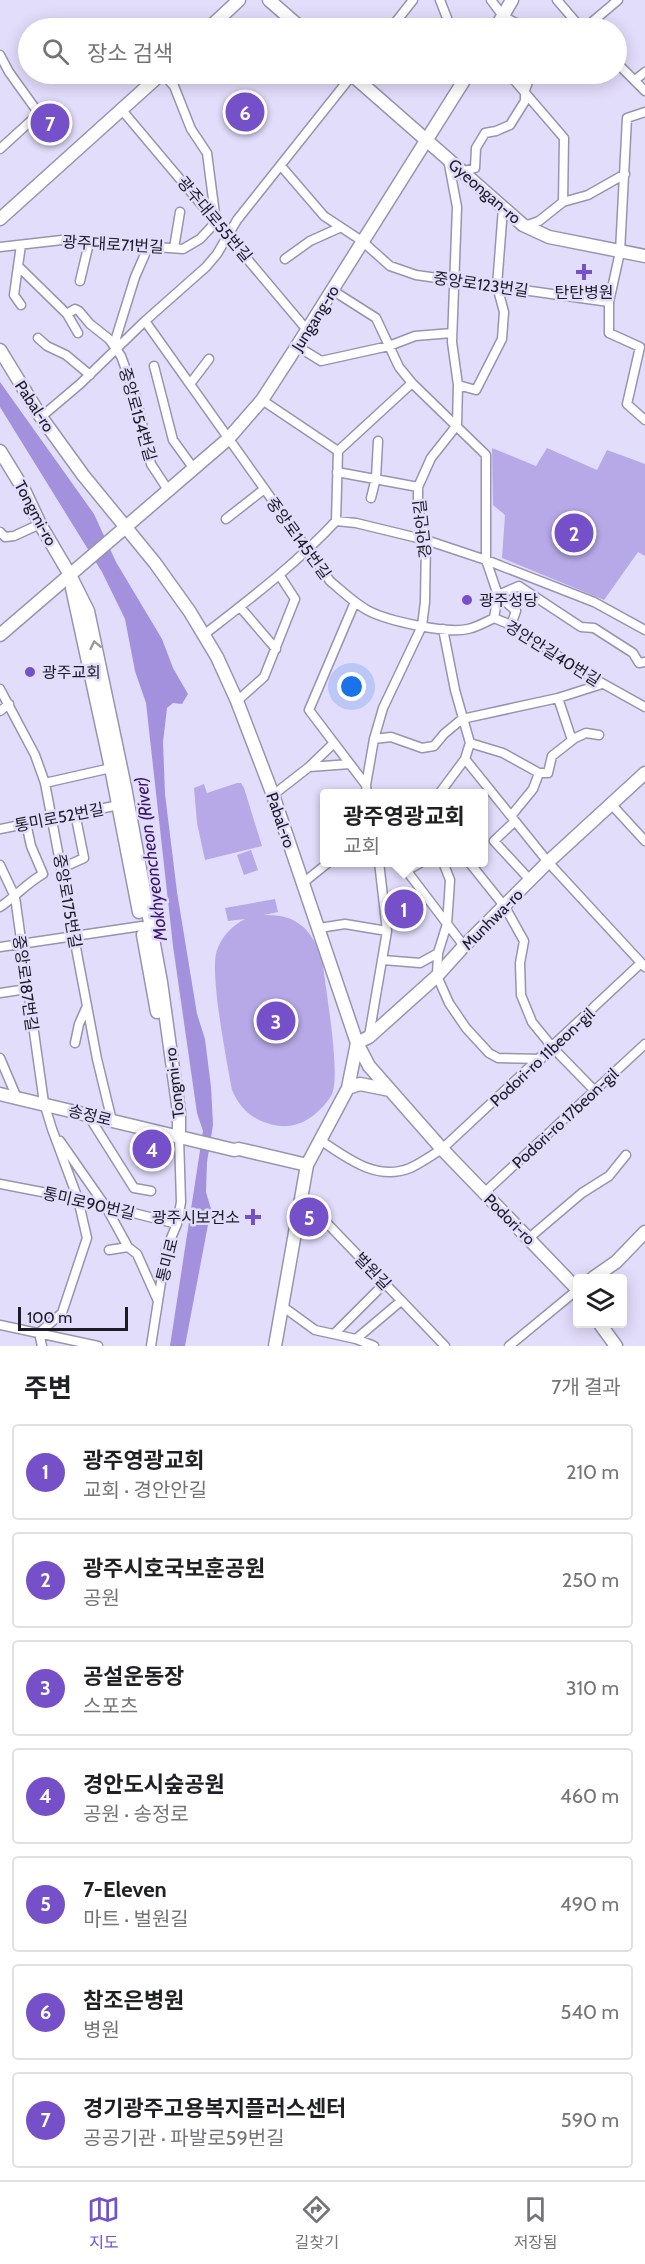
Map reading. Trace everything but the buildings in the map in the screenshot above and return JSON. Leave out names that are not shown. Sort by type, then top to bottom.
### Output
[{"type":"street","points":[[220,18],[239,0]]},
{"type":"street","points":[[269,0],[290,18]]},
{"type":"street","points":[[399,18],[413,0]]},
{"type":"street","points":[[440,0],[447,18]]},
{"type":"street","points":[[491,0],[508,18]]},
{"type":"street","points":[[501,18],[512,0]]},
{"type":"street","points":[[557,0],[574,18]]},
{"type":"street","points":[[596,18],[618,0]]},
{"type":"street","points":[[0,55],[9,72],[37,111],[34,117],[0,148]]},
{"type":"street","points":[[627,72],[645,91]]},
{"type":"street","points":[[635,80],[645,72]]},
{"type":"street","points":[[0,219],[150,84]]},
{"type":"street","points":[[172,84],[191,129],[207,153],[216,222]]},
{"type":"street","points":[[40,417],[90,375],[145,321],[206,267],[217,254],[228,234],[344,84]]},
{"type":"street","name":"Gyeongan-ro","points":[[364,84],[448,158],[469,170],[503,208],[525,226],[549,237],[645,256]]},
{"type":"street","name":"Jungang-ro","points":[[75,571],[228,439],[262,400],[461,84]]},
{"type":"street","points":[[519,84],[564,138],[564,202]]},
{"type":"street","points":[[469,170],[476,148],[485,133],[510,125],[525,101],[527,84]]},
{"type":"street","name":"광주대로55번길","points":[[121,109],[307,330]]},
{"type":"street","points":[[645,112],[627,118],[620,252],[609,302],[609,333],[640,347],[627,404],[645,420]]},
{"type":"street","points":[[448,158],[457,207],[452,333],[458,385],[457,425]]},
{"type":"street","name":"중앙로123번길","points":[[281,165],[324,216],[362,241],[390,266],[416,275],[609,302]]},
{"type":"street","points":[[525,226],[539,220],[564,202],[588,195],[625,174]]},
{"type":"street","points":[[458,385],[476,390],[502,339],[504,312],[497,286],[503,208]]},
{"type":"street","points":[[174,248],[180,212]]},
{"type":"street","name":"광주대로71번길","points":[[0,247],[62,240],[183,249],[193,245],[216,222]]},
{"type":"street","points":[[285,259],[310,241],[339,228]]},
{"type":"street","points":[[80,281],[89,243]]},
{"type":"street","points":[[21,245],[14,295],[21,304]]},
{"type":"street","points":[[117,348],[116,338],[135,277],[149,245]]},
{"type":"street","name":"중앙로154번길","points":[[18,266],[67,314],[75,309],[79,311],[117,348],[136,397],[152,464],[168,490]]},
{"type":"street","points":[[332,290],[376,318],[399,367],[412,383],[486,455],[486,560],[498,595],[494,618]]},
{"type":"street","points":[[67,314],[78,333]]},
{"type":"street","name":"중앙로145번길","points":[[145,321],[263,490],[330,581],[369,611],[422,626]]},
{"type":"street","points":[[297,346],[321,360],[389,346],[415,336],[452,333]]},
{"type":"street","points":[[38,338],[90,375]]},
{"type":"street","name":"Pabal-ro","points":[[0,350],[40,417],[124,528],[161,571],[205,634],[218,657],[273,795],[357,1043],[348,1088],[307,1168],[275,1346]]},
{"type":"street","points":[[190,384],[209,359]]},
{"type":"street","points":[[153,366],[173,440],[194,469]]},
{"type":"street","points":[[205,634],[280,576],[336,521],[338,452],[412,383]]},
{"type":"street","points":[[262,400],[338,452]]},
{"type":"street","name":"경안안길","points":[[366,789],[374,739],[383,708],[422,626],[425,602],[426,540],[418,508],[418,487],[431,458],[457,425]]},
{"type":"street","points":[[371,498],[376,478],[378,441]]},
{"type":"street","name":"Tongmi-ro","points":[[0,452],[24,490],[40,524],[75,571],[88,611],[125,787],[160,982],[182,1138]]},
{"type":"street","points":[[337,472],[418,487]]},
{"type":"street","points":[[226,519],[263,490]]},
{"type":"street","points":[[336,521],[356,523],[426,540],[486,560],[594,602],[645,630]]},
{"type":"street","points":[[0,532],[5,537],[14,536],[40,524]]},
{"type":"street","points":[[0,635],[75,571]]},
{"type":"street","name":"Tongmi-ro","points":[[75,571],[75,610],[119,805],[182,1138]]},
{"type":"street","points":[[237,701],[264,677],[295,599],[280,576]]},
{"type":"street","points":[[498,595],[519,586],[581,627],[594,628],[633,653],[639,663],[645,662]]},
{"type":"street","points":[[498,595],[516,611],[511,625]]},
{"type":"street","points":[[355,602],[309,710],[366,789]]},
{"type":"street","points":[[240,607],[276,649]]},
{"type":"street","name":"경안안길40번길","points":[[422,626],[468,630],[494,618],[511,625],[602,684],[645,707]]},
{"type":"street","points":[[442,789],[465,759],[470,743],[462,719],[443,629]]},
{"type":"street","points":[[374,739],[391,737],[422,748],[434,746],[462,719],[558,698],[602,684]]},
{"type":"street","name":"중앙로175번길","points":[[0,689],[35,755],[45,783],[97,1059],[112,1121]]},
{"type":"street","points":[[558,698],[572,740]]},
{"type":"street","points":[[0,711],[9,704]]},
{"type":"street","points":[[470,743],[503,753],[539,773],[548,773],[552,756],[572,740],[586,734],[599,735]]},
{"type":"street","points":[[273,795],[309,767],[334,743]]},
{"type":"street","points":[[465,759],[548,862],[643,965]]},
{"type":"street","points":[[309,767],[350,764]]},
{"type":"street","points":[[45,783],[111,768]]},
{"type":"street","points":[[531,881],[494,840],[513,819],[533,789],[539,773]]},
{"type":"street","name":"Munhwa-ro","points":[[357,1043],[369,1037],[437,976],[548,862],[645,773]]},
{"type":"street","points":[[446,784],[450,789]]},
{"type":"street","name":"통미로52번길","points":[[0,829],[119,805]]},
{"type":"street","points":[[612,805],[645,841]]},
{"type":"street","points":[[62,868],[84,858],[75,813]]},
{"type":"street","points":[[0,907],[15,897],[29,882],[43,874],[31,846],[26,823]]},
{"type":"street","name":"중앙로187번길","points":[[0,865],[15,897],[44,1103],[52,1129]]},
{"type":"street","points":[[303,883],[323,867]]},
{"type":"street","points":[[369,1037],[387,931],[380,867]]},
{"type":"street","points":[[403,867],[464,946]]},
{"type":"street","points":[[406,871],[413,867]]},
{"type":"street","points":[[444,867],[450,880],[447,924],[438,953],[437,976],[450,1003],[466,1028],[489,1053],[498,1058],[541,1059]]},
{"type":"street","points":[[473,867],[505,907],[524,941],[520,963],[521,995],[532,1022],[552,1048],[595,1091]]},
{"type":"street","points":[[319,928],[345,924],[387,931]]},
{"type":"street","points":[[0,947],[142,926]]},
{"type":"street","points":[[382,960],[420,963],[438,953]]},
{"type":"street","name":"Podori-ro 11beon-gil","points":[[442,1149],[643,965]]},
{"type":"street","points":[[0,993],[27,989]]},
{"type":"street","points":[[75,1043],[79,1024],[87,1005]]},
{"type":"street","name":"Podori-ro","points":[[357,1043],[369,1066],[442,1149],[573,1285]]},
{"type":"street","name":"Podori-ro 17beon-gil","points":[[484,1193],[645,1044]]},
{"type":"street","points":[[0,1058],[17,1098]]},
{"type":"street","points":[[348,1088],[360,1083],[390,1090]]},
{"type":"street","name":"송정로","points":[[0,1094],[234,1150],[241,1155],[307,1168]]},
{"type":"street","points":[[88,1114],[134,1188],[151,1191]]},
{"type":"street","points":[[39,1333],[62,1313],[87,1238],[78,1199],[52,1129]]},
{"type":"street","points":[[52,1129],[106,1207],[128,1247],[137,1254],[158,1301]]},
{"type":"street","name":"통미로","points":[[151,1346],[166,1250],[177,1224],[181,1202],[182,1138]]},
{"type":"street","points":[[320,1140],[357,1164],[391,1172],[409,1168],[442,1149]]},
{"type":"street","points":[[529,1238],[582,1193],[609,1176],[626,1155]]},
{"type":"street","name":"통미로90번길","points":[[0,1184],[78,1199],[177,1224]]},
{"type":"street","name":"벌원길","points":[[301,1196],[445,1346]]},
{"type":"street","points":[[599,1274],[616,1262],[645,1232]]},
{"type":"street","points":[[109,1250],[128,1247]]},
{"type":"street","points":[[334,1334],[385,1283]]},
{"type":"street","points":[[509,1346],[573,1294]]},
{"type":"street","points":[[356,1339],[401,1301]]},
{"type":"street","points":[[282,1306],[315,1330],[356,1339],[374,1346]]},
{"type":"street","points":[[0,1325],[98,1346]]},
{"type":"street","points":[[603,1328],[616,1346]]},
{"type":"street","points":[[39,1333],[42,1346]]},
{"type":"shaded area","points":[[0,382],[94,514],[116,562],[162,639],[173,668],[188,694],[182,704],[173,703],[167,708],[163,742],[165,794],[177,892],[197,1014],[205,1039],[213,1125],[207,1162],[206,1192],[211,1209],[185,1346],[170,1346],[203,1131],[197,1113],[173,946],[146,703],[135,671],[125,619],[102,572],[0,407]]},
{"type":"shaded area","points":[[492,448],[536,466],[547,448],[597,470],[607,450],[645,464],[645,556],[638,552],[604,600],[502,558],[505,515],[493,505]]},
{"type":"shaded area","points":[[241,783],[244,788],[262,846],[205,860],[197,823],[194,788],[204,784],[207,793]]},
{"type":"shaded area","points":[[251,850],[258,870],[244,875],[237,855]]},
{"type":"shaded area","points":[[275,899],[278,912],[264,915],[285,917],[301,925],[308,931],[322,958],[335,1068],[332,1094],[324,1106],[306,1120],[284,1126],[264,1122],[250,1115],[232,1090],[215,977],[215,961],[219,945],[236,924],[245,919],[228,921],[225,908]]},
{"type":"shaded area","points":[[136,1136],[151,1139],[164,1146],[167,1158],[166,1167],[155,1165],[138,1153]]},
{"type":"place","name":"참조은병원","points":[[245,112]]},
{"type":"place","name":"경기광주고용복지플러스센터","points":[[50,123]]},
{"type":"place","name":"탄탄병원","points":[[584,272]]},
{"type":"place","name":"광주시호국보훈공원","points":[[574,533]]},
{"type":"place","name":"광주성당","points":[[467,600]]},
{"type":"place","name":"광주교회","points":[[30,672]]},
{"type":"place","name":"광주영광교회","points":[[404,909]]},
{"type":"place","name":"공설운동장","points":[[276,1021]]},
{"type":"place","name":"경안도시숲공원","points":[[152,1149]]},
{"type":"place","name":"광주시보건소","points":[[253,1217]]},
{"type":"place","name":"7-Eleven","points":[[309,1217]]},
{"type":"water label","name":"Mokhyeoncheon (River)","points":[[151,859]]}]
